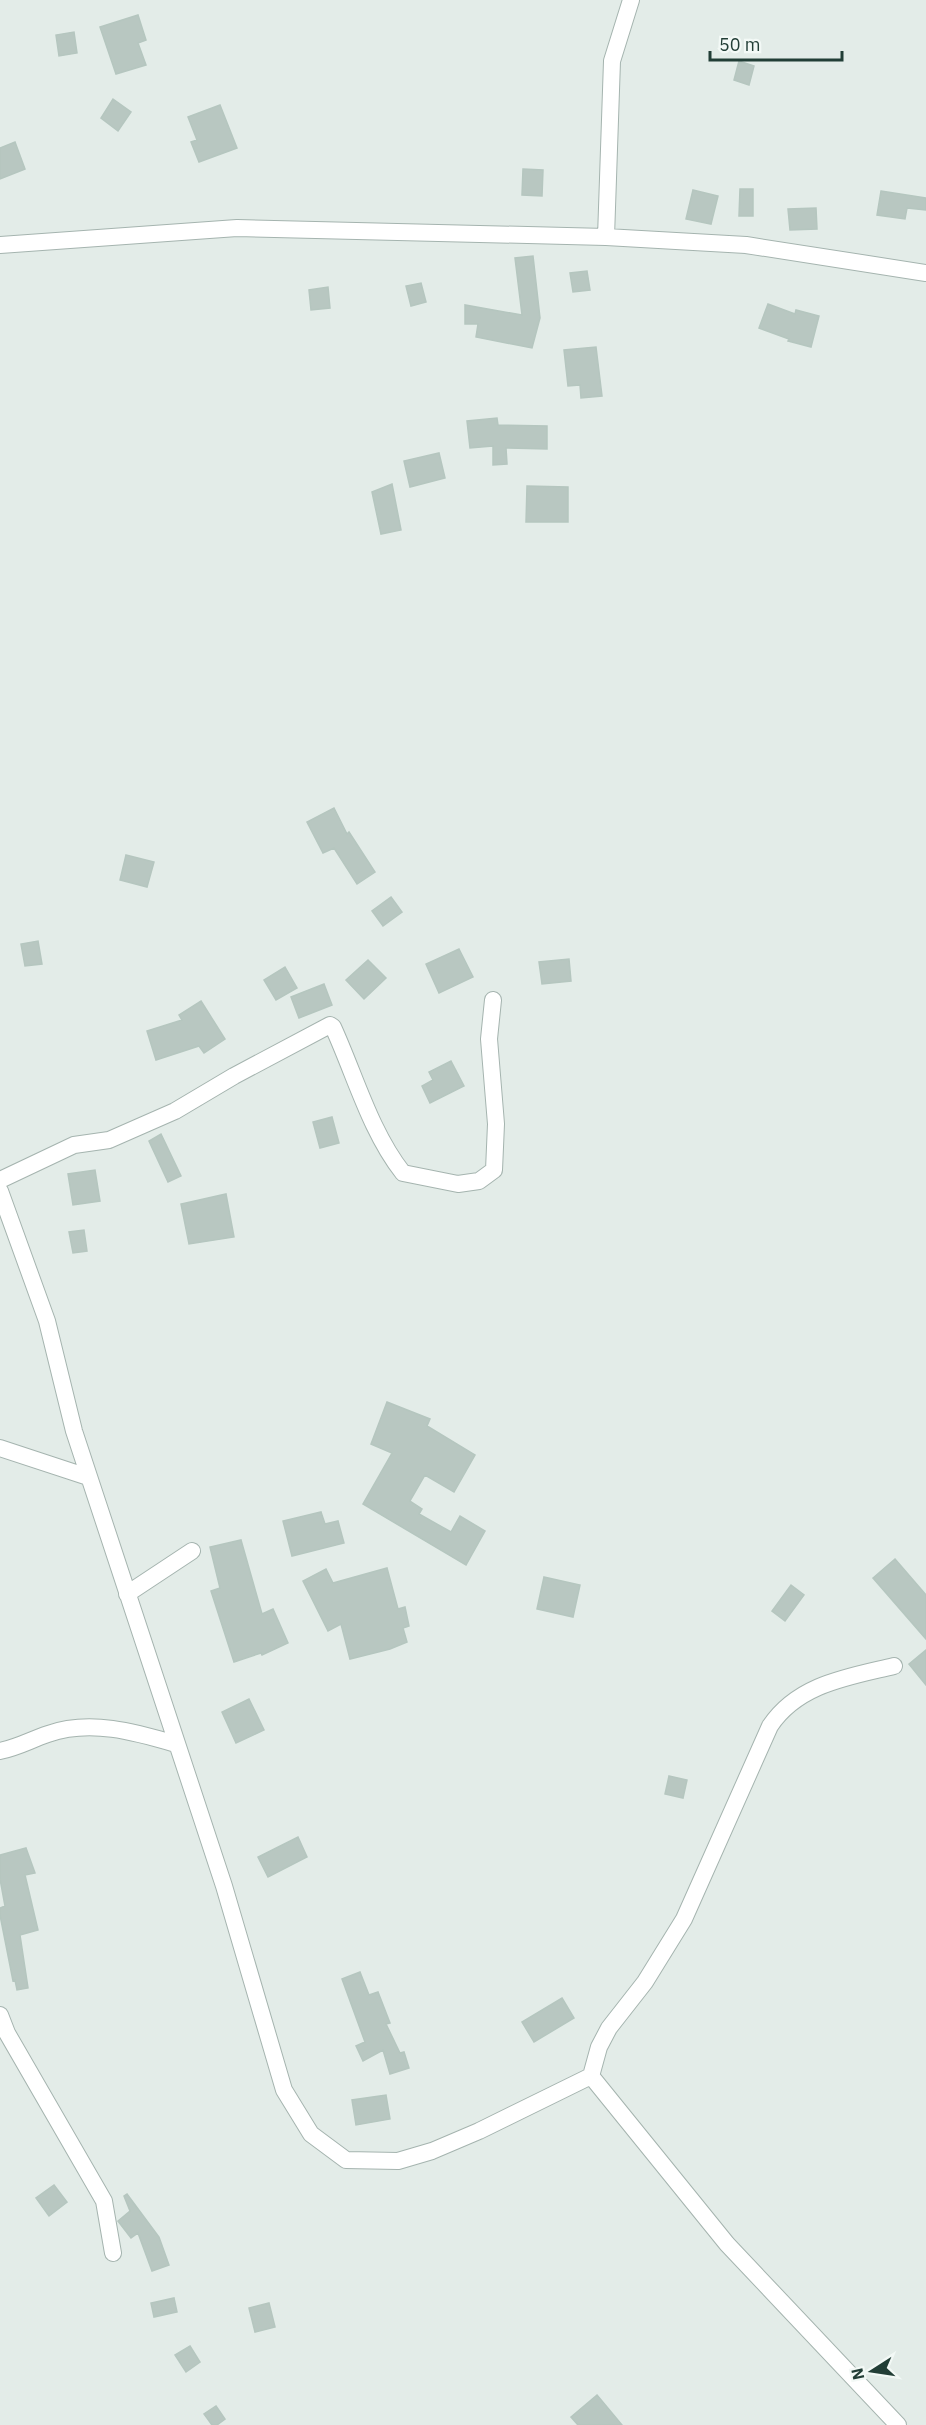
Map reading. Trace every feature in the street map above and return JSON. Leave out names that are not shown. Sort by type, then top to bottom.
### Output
[{"type":"street","points":[[606,237],[612,61],[631,0]]},
{"type":"street","points":[[0,245],[237,228],[606,237],[746,245],[926,273]]},
{"type":"street","points":[[0,1180],[74,1145],[109,1140],[175,1111],[234,1076],[330,1025],[333,1027],[391,1158],[403,1173],[458,1184],[479,1181],[494,1170],[496,1124],[489,1039],[493,1000]]},
{"type":"street","points":[[0,1191],[47,1321],[74,1431],[88,1477],[224,1886],[284,2090],[311,2134],[346,2160],[398,2161],[432,2151],[479,2131],[591,2076],[599,2047],[609,2028],[651,1973],[684,1919],[770,1726],[778,1714],[797,1698],[831,1682],[894,1666]]},
{"type":"street","points":[[0,1448],[88,1477]]},
{"type":"street","points":[[127,1594],[192,1551]]},
{"type":"street","points":[[0,1751],[21,1746],[49,1733],[87,1726],[138,1733],[176,1744]]},
{"type":"street","points":[[0,2015],[7,2033],[104,2201],[113,2253]]},
{"type":"street","points":[[591,2076],[727,2244],[898,2425]]},
{"type":"building","points":[[138,15],[146,40],[138,43],[146,65],[116,74],[100,27]]},
{"type":"building","points":[[74,32],[77,53],[59,56],[56,35]]},
{"type":"building","points":[[739,61],[754,66],[749,85],[734,80]]},
{"type":"building","points":[[113,99],[131,112],[118,131],[101,118]]},
{"type":"building","points":[[220,105],[237,148],[199,162],[191,142],[197,140],[188,117]]},
{"type":"building","points":[[15,142],[25,169],[0,179],[0,148]]},
{"type":"building","points":[[523,169],[543,170],[542,196],[522,195]]},
{"type":"building","points":[[740,189],[753,189],[753,216],[739,216]]},
{"type":"building","points":[[693,190],[718,196],[711,224],[686,219]]},
{"type":"building","points":[[881,191],[926,198],[926,210],[907,208],[905,219],[877,215]]},
{"type":"building","points":[[816,208],[817,229],[790,230],[788,209]]},
{"type":"building","points":[[533,256],[540,318],[532,348],[476,337],[478,324],[465,324],[465,305],[522,315],[515,258]]},
{"type":"building","points":[[587,271],[590,290],[573,292],[570,273]]},
{"type":"building","points":[[421,283],[426,302],[411,306],[406,286]]},
{"type":"building","points":[[328,287],[330,308],[311,310],[309,290]]},
{"type":"building","points":[[768,304],[795,314],[796,310],[819,316],[811,347],[788,341],[789,339],[759,328]]},
{"type":"building","points":[[596,347],[602,396],[581,398],[580,385],[568,386],[564,350]]},
{"type":"building","points":[[497,418],[498,425],[547,426],[547,449],[506,448],[507,464],[493,465],[493,446],[470,448],[467,421]]},
{"type":"building","points":[[439,453],[445,478],[410,487],[404,461]]},
{"type":"building","points":[[392,484],[401,530],[381,534],[372,492]]},
{"type":"building","points":[[527,486],[568,487],[568,522],[526,522]]},
{"type":"building","points":[[334,808],[347,834],[349,832],[375,872],[357,884],[334,848],[323,853],[307,822]]},
{"type":"building","points":[[126,855],[154,862],[147,887],[120,880]]},
{"type":"building","points":[[391,897],[402,912],[383,926],[372,911]]},
{"type":"building","points":[[38,941],[42,964],[25,966],[21,944]]},
{"type":"building","points":[[459,949],[473,977],[439,993],[426,964]]},
{"type":"building","points":[[569,959],[571,981],[542,984],[539,962]]},
{"type":"building","points":[[368,960],[386,978],[364,999],[346,980]]},
{"type":"building","points":[[285,967],[297,988],[276,1000],[264,980]]},
{"type":"building","points":[[324,984],[332,1005],[299,1018],[291,997]]},
{"type":"building","points":[[201,1001],[225,1039],[204,1053],[199,1046],[156,1060],[147,1031],[182,1020],[179,1015]]},
{"type":"building","points":[[451,1061],[464,1086],[430,1103],[422,1086],[433,1080],[429,1072]]},
{"type":"building","points":[[332,1117],[339,1143],[320,1148],[313,1122]]},
{"type":"building","points":[[161,1134],[181,1176],[168,1182],[149,1141]]},
{"type":"building","points":[[95,1170],[100,1201],[73,1205],[68,1174]]},
{"type":"building","points":[[226,1194],[234,1237],[189,1244],[181,1204]]},
{"type":"building","points":[[84,1230],[87,1251],[73,1253],[69,1232]]},
{"type":"building","points":[[387,1402],[430,1419],[427,1426],[475,1455],[454,1492],[425,1475],[410,1501],[422,1509],[419,1514],[451,1532],[460,1516],[485,1531],[466,1565],[363,1504],[392,1453],[371,1444]]},
{"type":"building","points":[[321,1512],[325,1524],[338,1521],[344,1543],[292,1556],[283,1521]]},
{"type":"building","points":[[241,1540],[262,1614],[273,1609],[288,1643],[262,1655],[261,1653],[234,1662],[211,1591],[220,1588],[210,1547]]},
{"type":"building","points":[[895,1559],[926,1595],[926,1639],[873,1578]]},
{"type":"building","points":[[387,1568],[398,1609],[405,1607],[409,1626],[403,1628],[407,1642],[390,1649],[350,1659],[341,1624],[328,1631],[303,1581],[326,1569],[333,1583]]},
{"type":"building","points":[[544,1577],[580,1585],[573,1617],[537,1609]]},
{"type":"building","points":[[791,1585],[804,1595],[785,1621],[772,1611]]},
{"type":"building","points":[[926,1650],[926,1685],[909,1664]]},
{"type":"building","points":[[249,1699],[264,1730],[236,1743],[222,1712]]},
{"type":"building","points":[[669,1776],[687,1780],[683,1798],[665,1794]]},
{"type":"building","points":[[298,1837],[307,1857],[268,1877],[258,1857]]},
{"type":"building","points":[[26,1848],[35,1873],[25,1875],[38,1930],[20,1935],[28,1988],[17,1990],[15,1980],[13,1981],[0,1915],[0,1908],[5,1906],[0,1879],[0,1855]]},
{"type":"building","points":[[360,1972],[369,1995],[378,1992],[390,2023],[386,2024],[400,2053],[404,2052],[409,2068],[390,2074],[383,2050],[363,2061],[356,2046],[365,2042],[342,1979]]},
{"type":"building","points":[[562,1998],[574,2018],[534,2042],[522,2022]]},
{"type":"building","points":[[386,2095],[390,2119],[356,2125],[352,2100]]},
{"type":"building","points":[[54,2185],[67,2202],[49,2216],[36,2198]]},
{"type":"building","points":[[127,2194],[159,2237],[169,2265],[152,2271],[138,2233],[131,2238],[118,2221],[130,2211],[124,2196]]},
{"type":"building","points":[[174,2298],[177,2312],[154,2317],[151,2303]]},
{"type":"building","points":[[269,2303],[275,2327],[255,2332],[249,2308]]},
{"type":"building","points":[[190,2346],[200,2362],[186,2372],[175,2355]]},
{"type":"building","points":[[597,2395],[622,2425],[578,2425],[571,2417]]},
{"type":"building","points":[[216,2406],[225,2419],[217,2425],[212,2425],[204,2414]]}]
